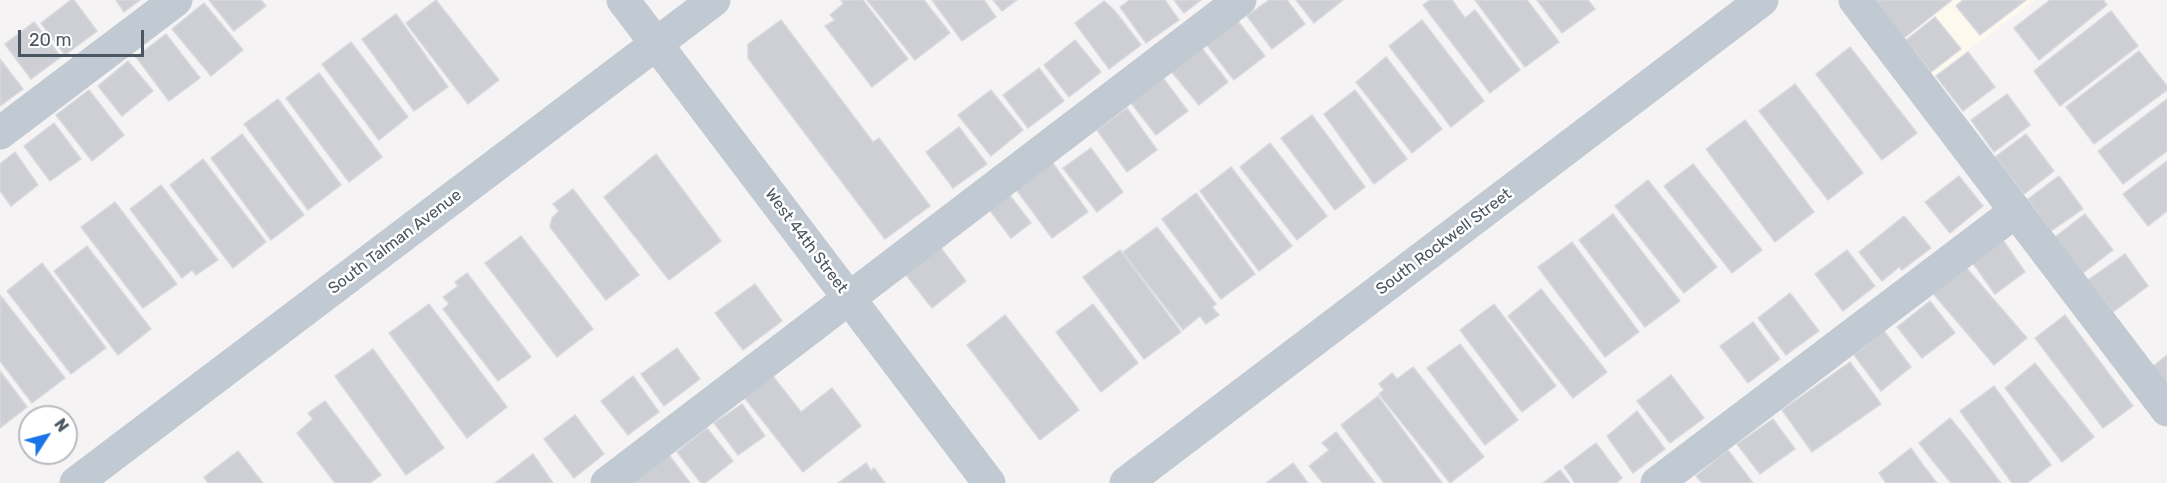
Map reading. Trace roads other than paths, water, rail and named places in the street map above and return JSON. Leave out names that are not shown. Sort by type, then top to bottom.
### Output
[{"type":"street","points":[[0,133],[176,0]]},
{"type":"street","name":"West 44th Street","points":[[623,0],[989,483]]},
{"type":"street","name":"South Talman Avenue","points":[[75,483],[714,0]]},
{"type":"street","points":[[607,483],[1240,0]]},
{"type":"street","name":"South Rockwell Street","points":[[1126,483],[1762,0]]},
{"type":"street","points":[[1855,0],[2167,410]]},
{"type":"street","points":[[1656,483],[2016,211]]}]
